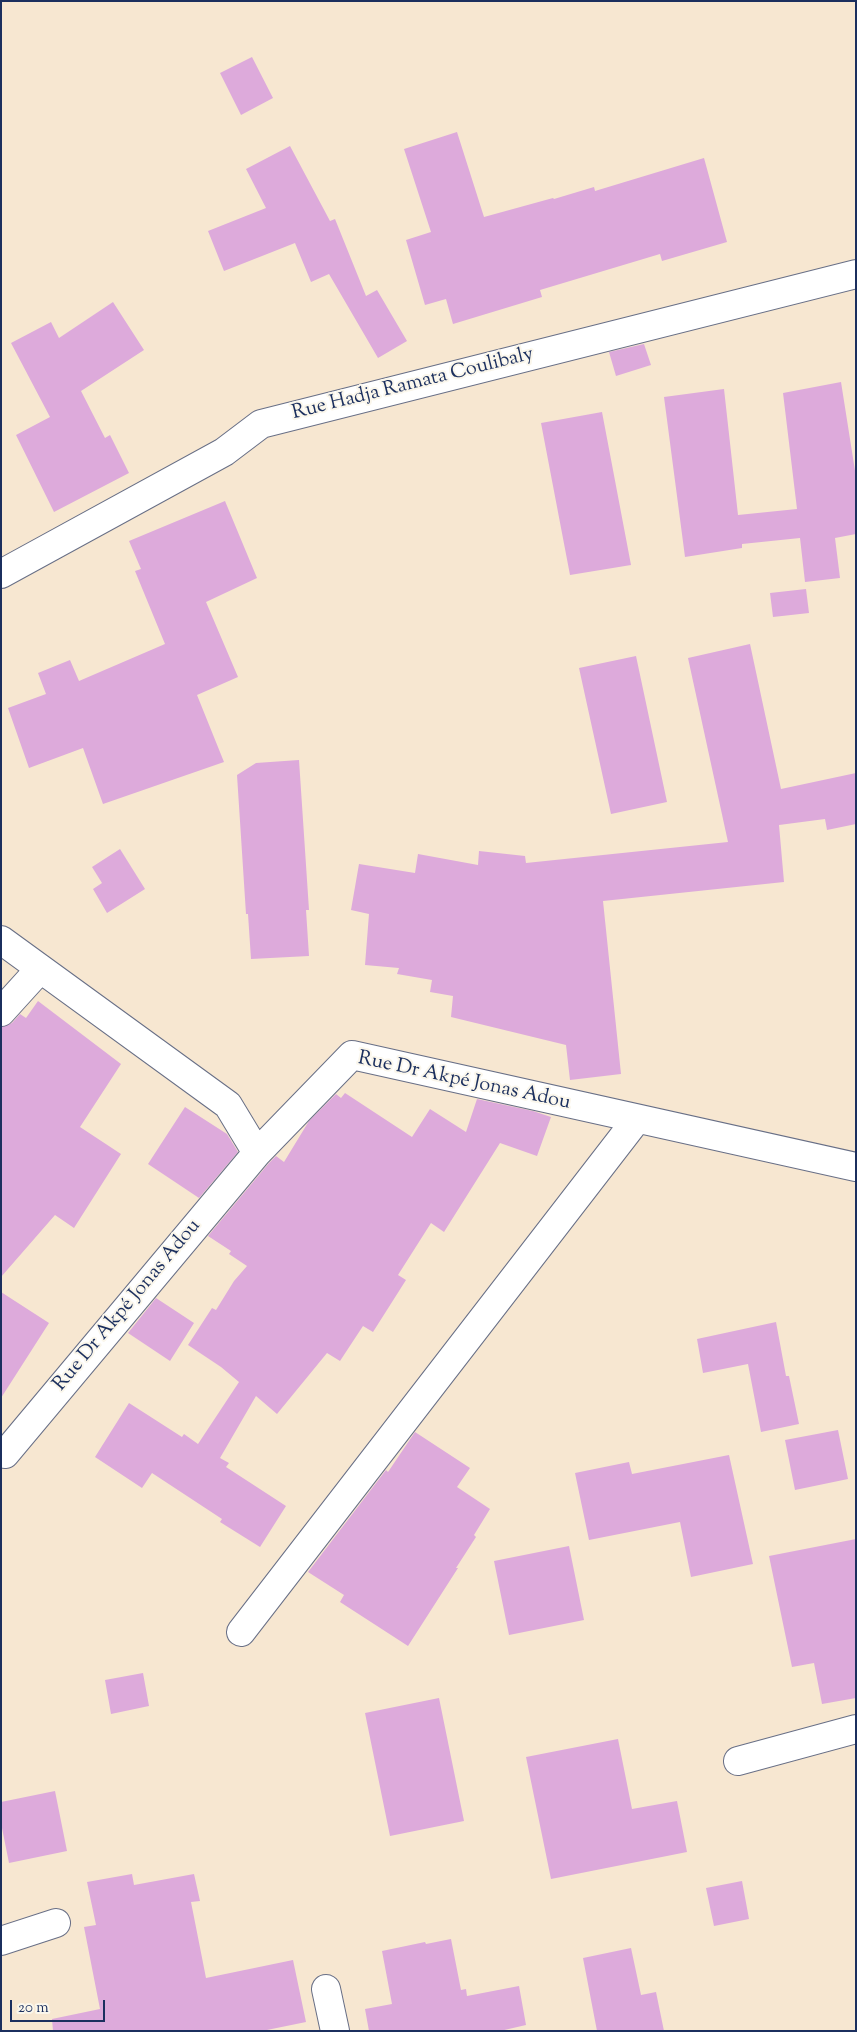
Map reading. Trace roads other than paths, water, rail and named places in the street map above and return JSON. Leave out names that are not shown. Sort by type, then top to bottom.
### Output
[{"type":"street","name":"Rue Hadja Ramata Coulibaly","points":[[1,574],[224,452],[260,424],[856,274]]},
{"type":"street","points":[[1,940],[228,1105],[257,1153]]},
{"type":"street","points":[[1,1012],[40,969]]},
{"type":"street","name":"Rue Dr Akpé Jonas Adou","points":[[5,1454],[257,1153],[352,1056],[856,1167]]},
{"type":"street","points":[[241,1632],[637,1119]]},
{"type":"street","points":[[738,1761],[856,1729]]},
{"type":"street","points":[[1,1941],[56,1923]]},
{"type":"street","points":[[326,1989],[335,2031]]}]
